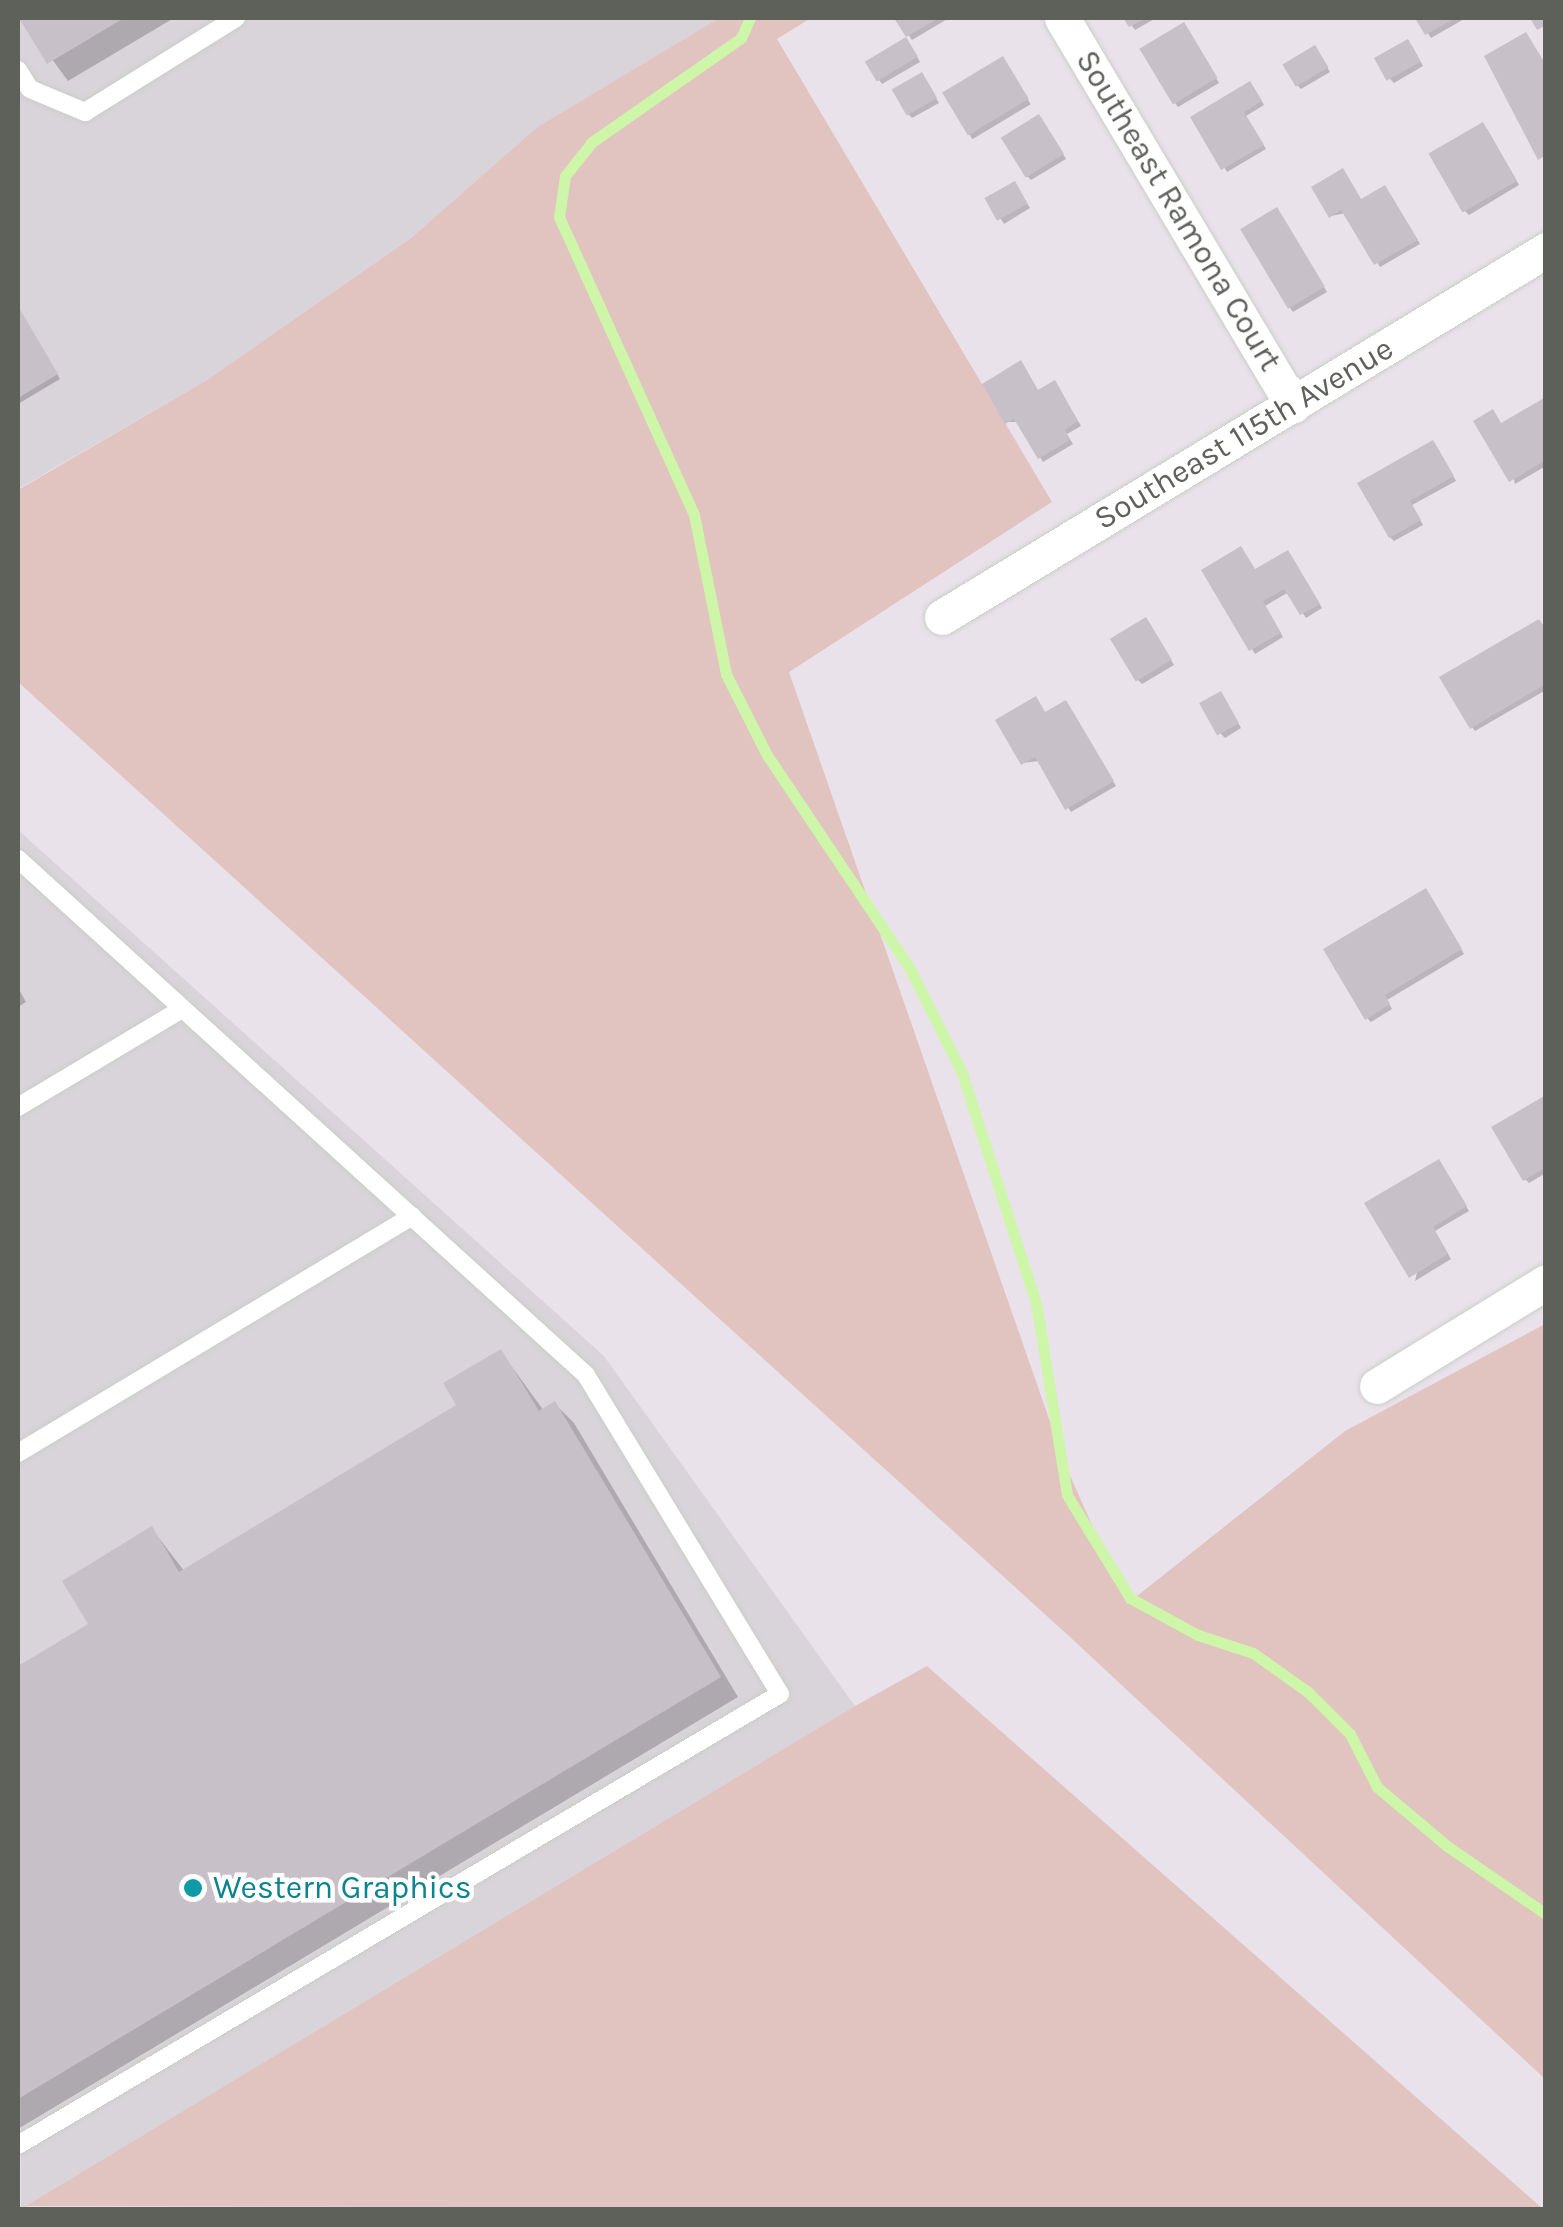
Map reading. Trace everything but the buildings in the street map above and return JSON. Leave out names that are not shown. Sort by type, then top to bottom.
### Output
[{"type":"street","name":"Southeast Ramona Court","points":[[1062,18],[1293,405]]},
{"type":"street","name":"Southeast 115th Avenue","points":[[942,617],[1546,250]]},
{"type":"street","points":[[1378,1386],[1546,1282]]},
{"type":"lane","points":[[18,70],[30,89],[85,112],[236,18]]},
{"type":"lane","points":[[18,859],[586,1375],[780,1694],[18,2145]]},
{"type":"lane","points":[[18,1107],[182,1008]]},
{"type":"lane","points":[[18,1453],[412,1216]]},
{"type":"shaded area","points":[[18,18],[719,18],[536,128],[411,238],[207,380],[18,489]]},
{"type":"shaded area","points":[[719,18],[811,18],[777,39],[1052,502],[789,672],[1064,1462],[1127,1604],[1345,1431],[1545,1324],[1545,2079],[1070,1637],[18,682],[18,490],[207,380],[411,238],[536,128]]},
{"type":"shaded area","points":[[18,830],[604,1356],[855,1706],[21,2210]]},
{"type":"shaded area","points":[[927,1666],[1543,2209],[26,2206],[855,1706]]},
{"type":"waterway","points":[[750,18],[741,38],[592,142],[565,176],[559,217],[694,515],[726,674],[767,755],[909,967],[962,1073],[1036,1303],[1067,1495],[1130,1598],[1198,1635],[1253,1653],[1308,1692],[1350,1734],[1377,1787],[1447,1846],[1546,1914]]},
{"type":"place","name":"Western Graphics","points":[[193,1888]]}]
